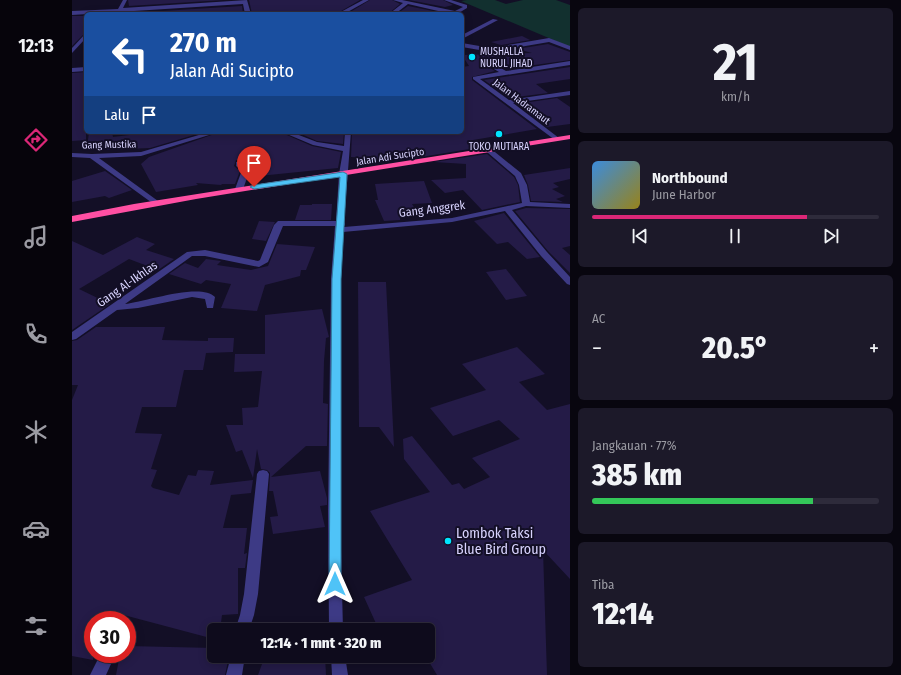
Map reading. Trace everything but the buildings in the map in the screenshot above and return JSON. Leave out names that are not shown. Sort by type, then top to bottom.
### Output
[{"type":"highway","name":"Jalan Adi Sucipto","points":[[72,219],[239,189],[343,174],[570,137]]},
{"type":"street","points":[[119,11],[125,0]]},
{"type":"street","points":[[344,12],[367,0]]},
{"type":"street","points":[[395,0],[450,12]]},
{"type":"street","points":[[446,0],[465,6],[465,8],[456,12]]},
{"type":"street","points":[[394,12],[406,2]]},
{"type":"street","points":[[112,12],[246,3]]},
{"type":"street","points":[[215,9],[246,3]]},
{"type":"street","points":[[178,12],[179,7]]},
{"type":"street","points":[[72,13],[84,13]]},
{"type":"street","points":[[464,35],[495,20]]},
{"type":"street","points":[[72,51],[84,37]]},
{"type":"street","points":[[464,45],[491,50],[549,40],[570,48]]},
{"type":"street","points":[[486,62],[504,73]]},
{"type":"street","name":"Jalan Hadramaut","points":[[557,139],[475,78],[570,63]]},
{"type":"street","points":[[72,71],[84,69]]},
{"type":"street","points":[[508,102],[570,93]]},
{"type":"street","name":"Gang Mustika","points":[[72,154],[92,156],[150,152],[209,134]]},
{"type":"street","points":[[290,134],[315,144],[348,149]]},
{"type":"street","points":[[336,623],[334,510],[337,345],[336,279],[341,227],[343,174],[348,149],[348,134]]},
{"type":"street","points":[[490,150],[518,175],[523,184],[526,204]]},
{"type":"street","points":[[92,156],[155,203]]},
{"type":"street","points":[[239,189],[246,170],[240,164]]},
{"type":"street","name":"Gang Anggrek","points":[[197,252],[259,264],[264,262],[278,225],[281,223],[341,227],[452,220],[526,204],[570,206]]},
{"type":"street","points":[[507,208],[544,254],[570,282]]},
{"type":"street","name":"Gang Al-Ikhlas","points":[[72,337],[190,254],[197,252]]},
{"type":"street","points":[[115,307],[131,307],[177,297],[204,295],[210,297],[210,306]]},
{"type":"street","points":[[244,623],[251,594],[263,474]]},
{"type":"street","points":[[234,675],[237,663]]},
{"type":"street","points":[[339,663],[340,675]]},
{"type":"green space","points":[[495,0],[506,4],[523,0],[556,0],[570,5],[570,47],[461,1]]},
{"type":"place","name":"MUSHALLA NURUL JIHAD","points":[[472,57]]},
{"type":"place","name":"TOKO MUTIARA","points":[[499,134]]},
{"type":"place","name":"Lombok Taksi Blue Bird Group","points":[[448,541]]},
{"type":"route","points":[[254,187],[343,174],[341,224],[336,279],[337,345],[334,510],[335,584]]}]
